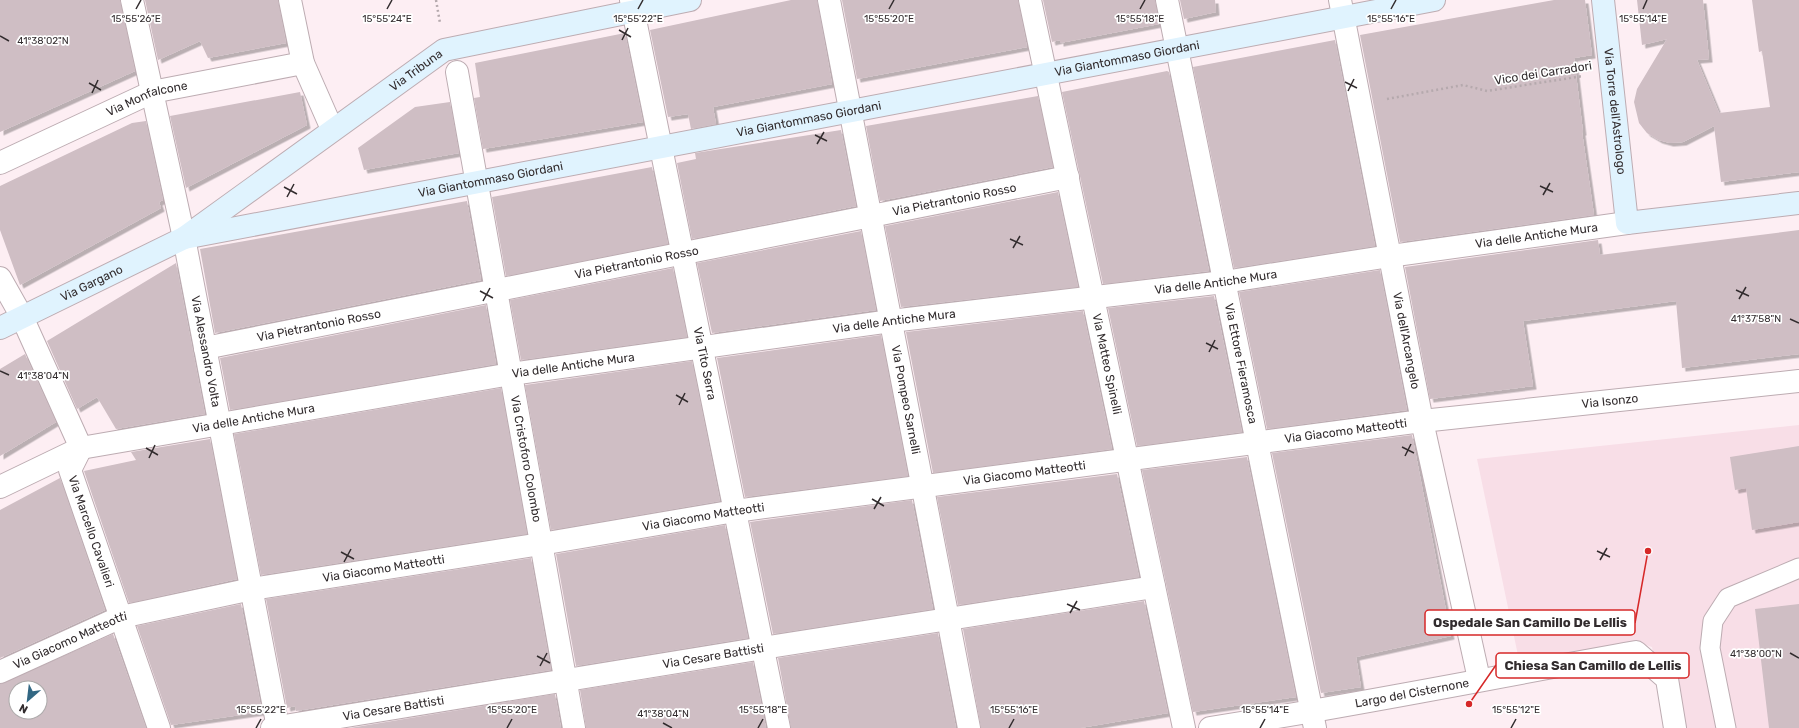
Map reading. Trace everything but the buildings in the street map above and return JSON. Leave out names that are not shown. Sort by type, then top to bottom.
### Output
[{"type":"main road","name":"Via Tribuna","points":[[184,238],[332,129],[444,50],[632,6],[690,0]]},
{"type":"main road","name":"Via Giantommaso Giordani","points":[[184,238],[1177,49],[1342,9],[1434,0]]},
{"type":"main road","name":"Via Torre dell'Astrologo","points":[[1603,0],[1627,223]]},
{"type":"main road","name":"Via delle Antiche Mura","points":[[1627,223],[1799,203]]},
{"type":"main road","name":"Via Gargano","points":[[0,328],[184,238]]},
{"type":"street","name":"Via Alessandro Volta","points":[[132,0],[184,238],[252,589],[276,728]]},
{"type":"street","points":[[290,0],[303,63],[332,129]]},
{"type":"street","name":"Via Pompeo Sarnelli","points":[[829,0],[969,728]]},
{"type":"street","name":"Via Matteo Spinelli","points":[[1030,0],[1184,728]]},
{"type":"street","name":"Via Ettore Fieramosca","points":[[1167,0],[1313,720]]},
{"type":"street","name":"Via Tito Serra","points":[[632,6],[779,728]]},
{"type":"street","name":"Via dell'Arcangelo","points":[[1342,9],[1422,421],[1479,679]]},
{"type":"street","name":"Via Monfalcone","points":[[0,162],[152,92],[303,63]]},
{"type":"street","name":"Via Cristoforo Colombo","points":[[457,72],[574,728]]},
{"type":"street","name":"Via Pietrantonio Rosso","points":[[205,348],[1068,177]]},
{"type":"street","name":"Via delle Antiche Mura","points":[[0,487],[81,448],[511,374],[701,346],[891,321],[1224,282],[1390,256],[1627,223]]},
{"type":"street","points":[[0,278],[22,317],[81,448]]},
{"type":"street","name":"Via Isonzo","points":[[1422,421],[1799,381]]},
{"type":"street","name":"Via Giacomo Matteotti","points":[[0,672],[121,616],[252,589],[541,544],[735,510],[1422,421]]},
{"type":"street","name":"Via Marcello Cavalieri","points":[[81,448],[70,470],[159,728]]},
{"type":"street","name":"Via Cesare Battisti","points":[[276,728],[763,648],[1154,587]]},
{"type":"street","name":"Largo del Cisternone","points":[[1210,728],[1313,720],[1479,679],[1636,652],[1667,679],[1675,728]]},
{"type":"lane","points":[[1726,728],[1710,648],[1713,621],[1728,598],[1799,568]]},
{"type":"path","name":"Vico dei Carradori","points":[[1360,105],[1463,84],[1487,91],[1611,72]]},
{"type":"shaded area","points":[[1799,425],[1799,728],[1668,728],[1652,647],[1640,643],[1520,665],[1477,459]]},
{"type":"place","name":"Ospedale San Camillo De Lellis","points":[[1648,551]]},
{"type":"place","name":"Chiesa San Camillo de Lellis","points":[[1469,704]]}]
